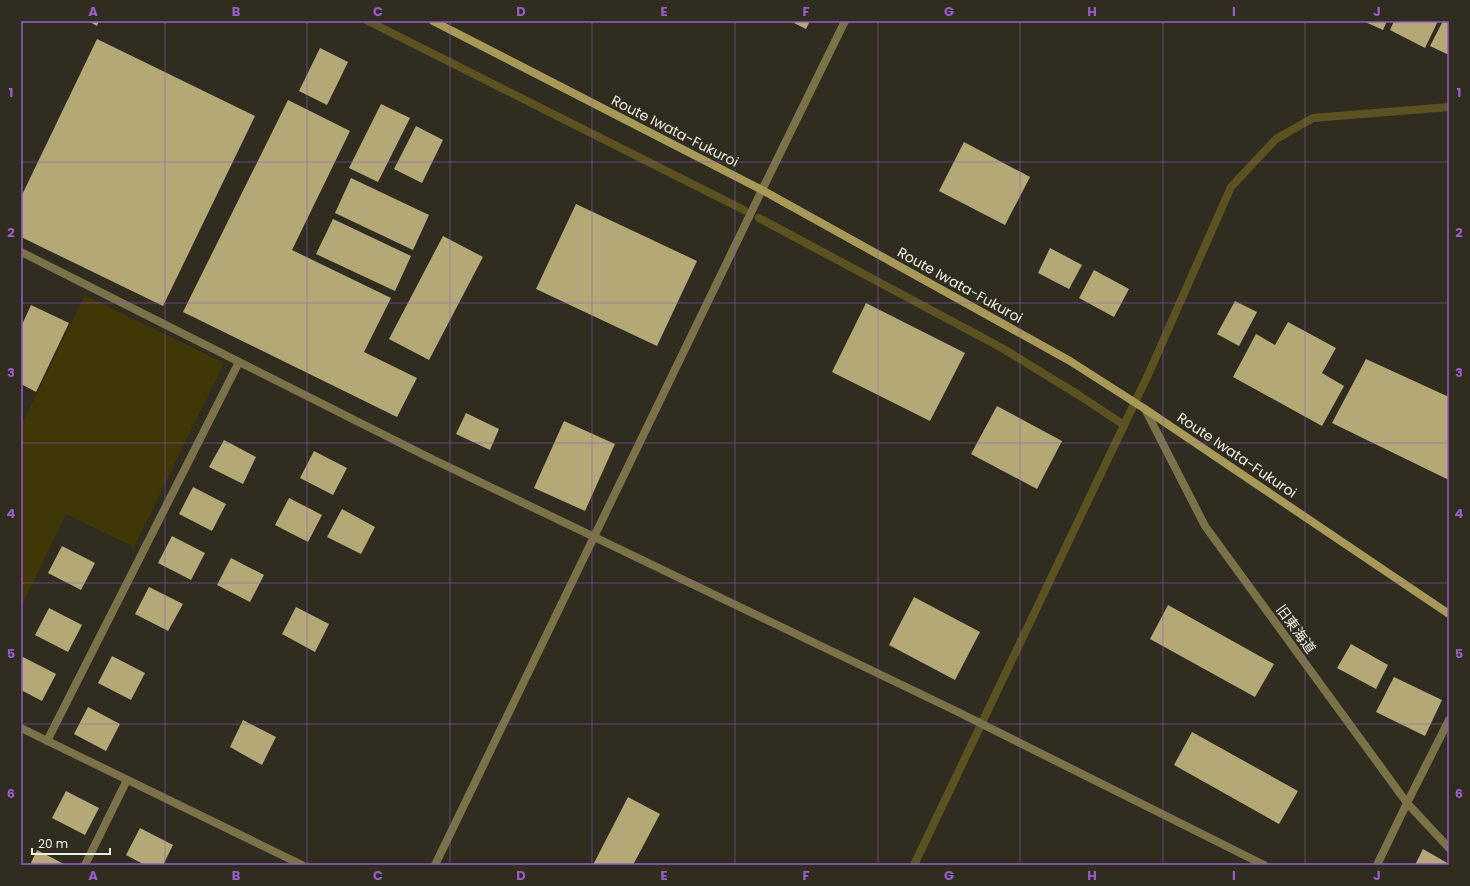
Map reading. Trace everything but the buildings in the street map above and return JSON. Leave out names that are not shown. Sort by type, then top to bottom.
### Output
[{"type":"main road","name":"Route Iwata-Fukuroi","points":[[433,21],[762,190],[1070,361],[1145,409],[1449,614]]},
{"type":"street","points":[[435,865],[845,21]]},
{"type":"street","points":[[21,252],[428,457],[956,711],[1264,865]]},
{"type":"street","points":[[47,741],[239,362]]},
{"type":"street","name":"旧東海道","points":[[1145,409],[1205,526],[1407,803],[1449,848]]},
{"type":"street","points":[[1376,865],[1449,720]]},
{"type":"street","points":[[21,728],[302,865]]},
{"type":"street","points":[[85,865],[127,780]]},
{"type":"shaded area","points":[[85,295],[224,363],[134,547],[66,514],[21,607],[21,426]]},
{"type":"waterway","points":[[368,21],[744,210]]},
{"type":"waterway","points":[[914,865],[1148,375],[1231,187],[1276,139],[1313,118],[1449,107]]},
{"type":"waterway","points":[[759,218],[1002,348],[1124,425]]}]
